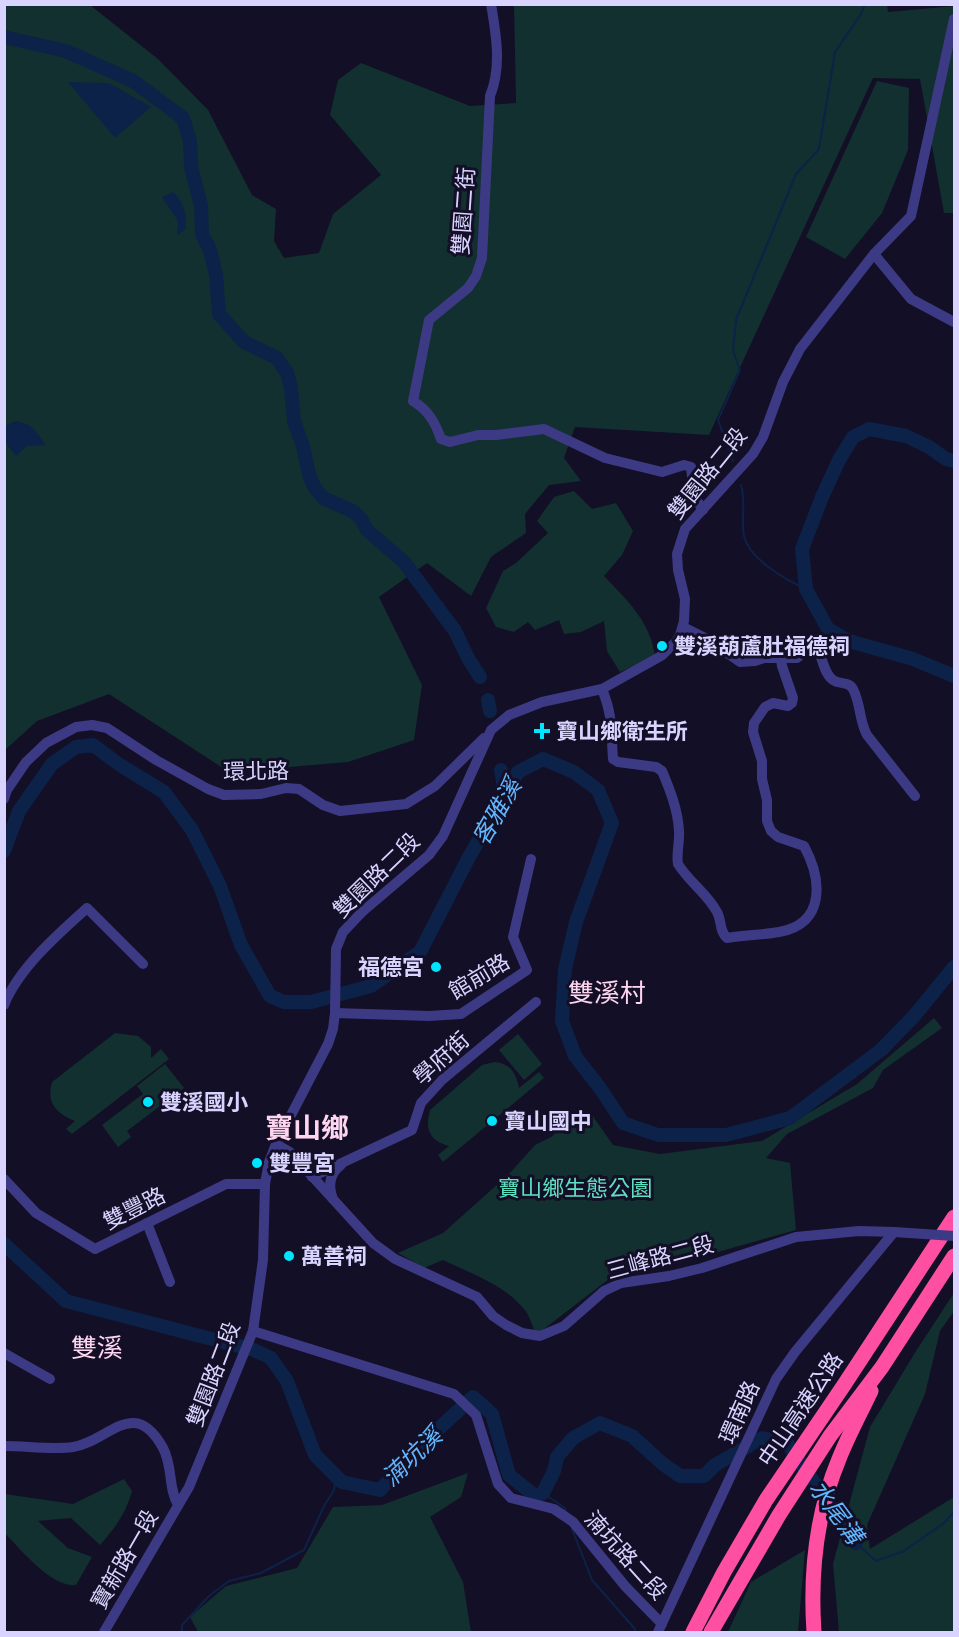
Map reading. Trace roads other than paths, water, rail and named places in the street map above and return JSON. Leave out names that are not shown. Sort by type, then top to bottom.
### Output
[{"type":"highway","name":"中山高速公路","points":[[693,1632],[724,1572],[766,1500],[954,1217]]},
{"type":"highway","name":"中山高速公路","points":[[711,1632],[779,1515],[856,1400],[882,1367],[954,1256]]},
{"type":"highway","points":[[814,1632],[812,1599],[814,1563],[826,1495],[839,1459],[882,1367]]},
{"type":"street","name":"雙園二街","points":[[491,4],[496,37],[496,71],[495,83],[490,96],[482,258],[476,276],[468,288],[429,320],[412,400],[422,406],[435,423],[441,439],[450,442],[478,435],[544,429],[605,458],[662,472],[684,465],[691,466],[694,496],[703,510]]},
{"type":"street","name":"雙園路二段","points":[[683,627],[685,599],[678,570],[677,554],[685,529],[753,454],[763,437],[783,382],[800,349],[874,254],[911,216],[954,19]]},
{"type":"street","points":[[874,254],[910,299],[954,322]]},
{"type":"street","points":[[491,730],[509,715],[542,702],[602,689],[660,656],[676,642],[683,627],[705,638],[740,662],[764,658],[797,658],[806,650],[818,650],[827,674],[832,680],[848,683],[853,687],[863,728],[915,796]]},
{"type":"street","points":[[602,689],[613,724],[614,759],[626,764],[656,767],[662,771],[677,815],[680,833],[676,857],[678,864],[714,906],[719,914],[723,934],[727,938],[780,932],[800,924],[814,910],[816,888],[804,846],[778,837],[771,831],[767,821],[762,761],[753,732],[754,723],[765,707],[773,703],[788,706],[792,703],[793,698],[781,659]]},
{"type":"street","name":"環北路","points":[[4,800],[7,790],[26,762],[46,743],[76,727],[92,725],[107,728],[156,760],[208,789],[224,795],[261,794],[286,788],[299,789],[323,805],[340,811],[406,804],[435,786],[463,761],[491,730]]},
{"type":"street","name":"雙園路二段","points":[[178,1505],[189,1487],[253,1331],[263,1260],[269,1162],[328,1044],[333,1029],[336,949],[344,932],[362,912],[429,855],[444,836],[491,730]]},
{"type":"street","name":"館前路","points":[[335,1013],[429,1016],[461,1014],[527,970],[513,937],[531,859]]},
{"type":"street","points":[[4,1005],[10,989],[51,941],[87,908],[143,964]]},
{"type":"street","name":"學府街","points":[[312,1177],[412,1130],[421,1103],[442,1080],[536,1002]]},
{"type":"street","name":"三峰路二段","points":[[276,1144],[290,1152],[373,1243],[395,1259],[477,1297],[493,1316],[506,1325],[522,1333],[540,1336],[564,1326],[604,1291],[621,1283],[669,1276],[702,1268],[796,1237],[859,1232],[954,1236]]},
{"type":"street","name":"學府街","points":[[334,1202],[330,1191],[330,1179],[335,1169],[348,1160]]},
{"type":"street","name":"雙豐路","points":[[4,1179],[36,1213],[96,1249],[226,1184],[266,1184]]},
{"type":"street","points":[[147,1223],[170,1282]]},
{"type":"street","name":"環南路","points":[[660,1628],[776,1379],[795,1352],[894,1232]]},
{"type":"street","name":"湳坑路二段","points":[[253,1331],[454,1394],[476,1415],[498,1484],[511,1498],[554,1509],[573,1522],[660,1628]]},
{"type":"street","points":[[4,1353],[50,1380]]},
{"type":"street","points":[[4,1446],[74,1447],[123,1424],[142,1426],[156,1437],[165,1451],[171,1474],[173,1498],[178,1505]]},
{"type":"street","name":"寶新路一段","points":[[104,1632],[178,1505]]},
{"type":"water","points":[[68,82],[109,83],[151,107],[115,138]]},
{"type":"water","points":[[173,192],[182,204],[186,218],[186,229],[177,235],[178,221],[162,197]]},
{"type":"water","points":[[15,421],[33,428],[45,445],[27,446],[16,456],[5,442],[5,426]]},
{"type":"waterway","points":[[733,461],[718,420],[740,370],[733,351],[736,320],[796,174],[819,149],[835,52],[861,14],[865,4]]},
{"type":"waterway","points":[[4,37],[66,51],[133,81],[183,118],[190,141],[191,167],[201,206],[202,234],[210,250],[216,275],[219,314],[244,342],[277,358],[287,373],[291,388],[294,422],[315,488],[323,498],[354,512],[367,530],[404,562],[455,631],[480,677]]},
{"type":"waterway","name":"客雅溪","points":[[954,461],[946,459],[929,447],[906,436],[869,429],[853,437],[839,460],[822,497],[802,549],[806,589],[828,629],[849,641],[913,659],[954,676]]},
{"type":"waterway","points":[[741,485],[743,530],[747,545],[769,568],[806,589]]},
{"type":"waterway","points":[[488,700],[490,711]]},
{"type":"waterway","name":"客雅溪","points":[[4,851],[19,811],[52,764],[76,747],[93,745],[164,792],[192,830],[220,886],[241,945],[270,996],[284,1002],[311,1002],[371,986],[420,952],[469,857],[518,772],[543,759],[574,772],[598,790],[612,823],[576,922],[565,969],[562,1021],[575,1056],[623,1123],[658,1135],[726,1135],[790,1118],[881,1050],[915,1015],[954,967]]},
{"type":"waterway","points":[[501,770],[505,793]]},
{"type":"waterway","name":"湳坑溪","points":[[4,1244],[66,1301],[254,1350],[271,1358],[287,1381],[315,1455],[342,1482],[380,1490],[421,1445],[473,1397],[492,1414],[509,1475],[535,1496],[543,1493],[554,1471],[557,1457],[573,1438],[600,1423],[632,1436],[680,1476],[704,1476],[715,1465],[762,1438],[787,1443],[856,1543]]},
{"type":"waterway","name":"水尾溝","points":[[182,1632],[182,1625],[209,1596],[229,1581],[261,1573],[304,1550],[334,1490],[336,1476]]},
{"type":"waterway","points":[[543,1493],[565,1508],[566,1512]]},
{"type":"waterway","name":"水尾溝","points":[[856,1543],[876,1561],[904,1551],[944,1523],[954,1512]]},
{"type":"waterway","points":[[572,1529],[592,1580],[635,1629],[634,1632]]},
{"type":"place","name":"雙溪葫蘆肚福德祠","points":[[662,646]]},
{"type":"place","name":"寶山鄉衛生所","points":[[542,731]]},
{"type":"place","name":"福德宮","points":[[436,967]]},
{"type":"place","name":"雙溪國小","points":[[148,1102]]},
{"type":"place","name":"寶山國中","points":[[492,1121]]},
{"type":"place","name":"雙豐宮","points":[[257,1163]]},
{"type":"place","name":"萬善祠","points":[[289,1256]]},
{"type":"district","name":"雙溪村","points":[[607,993]]},
{"type":"district","name":"寶山鄉","points":[[307,1128]]},
{"type":"district","name":"雙溪","points":[[97,1348]]},
{"type":"park label","name":"寶山鄉生態公園","points":[[575,1188]]}]
